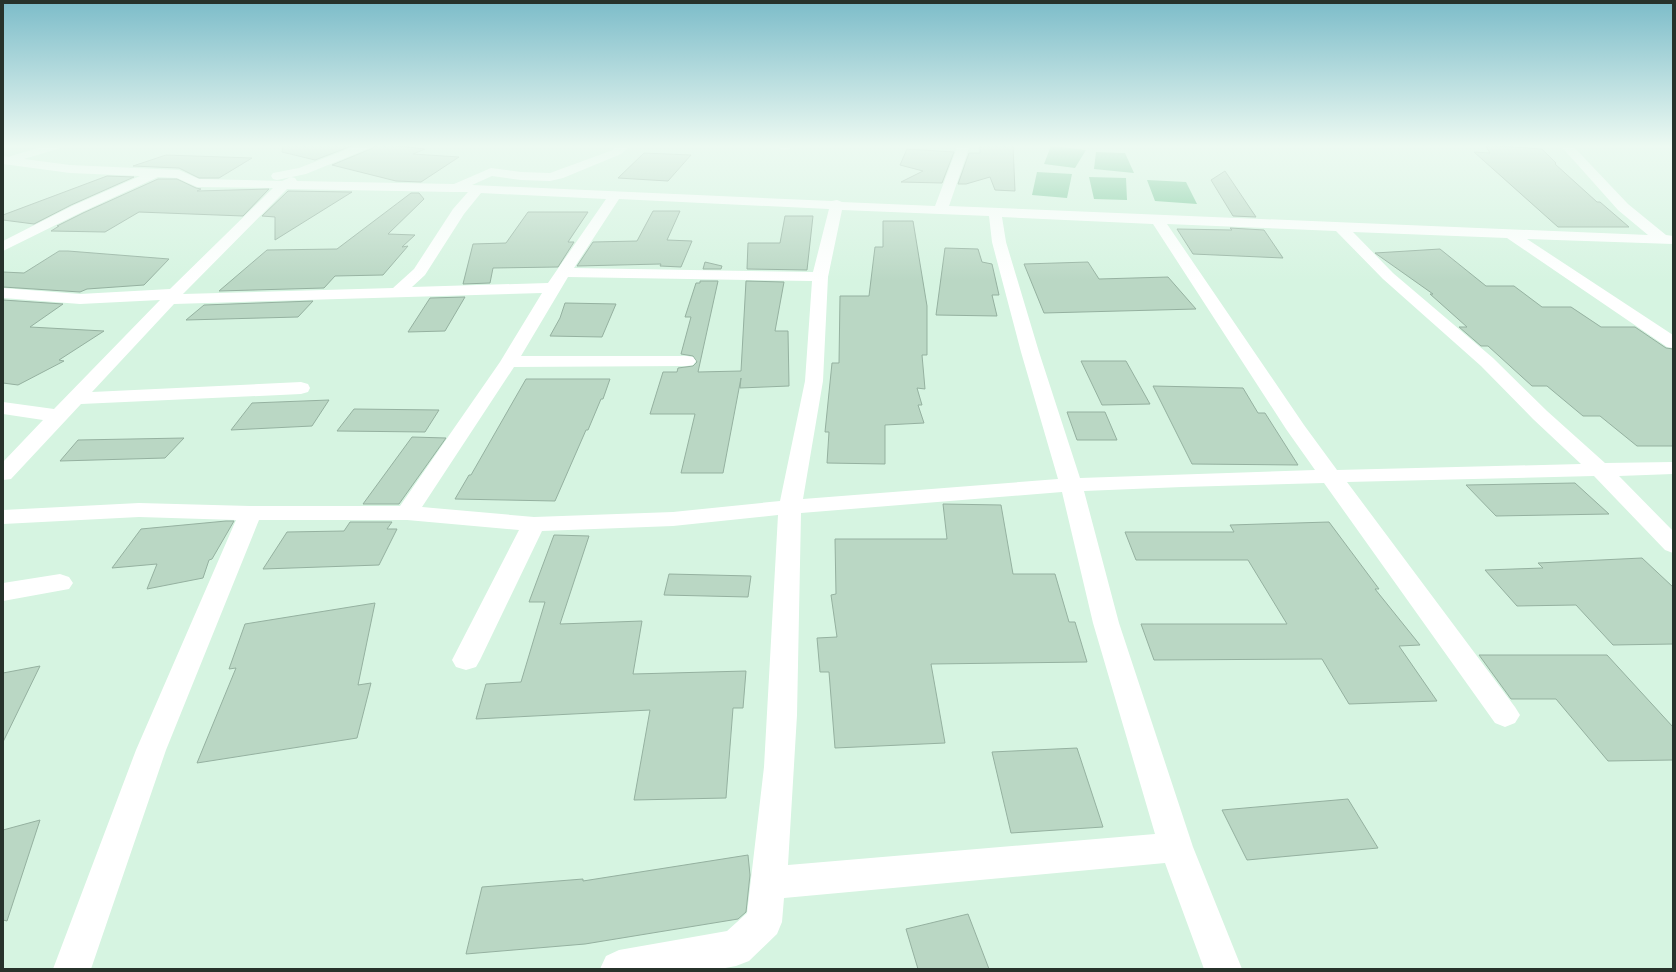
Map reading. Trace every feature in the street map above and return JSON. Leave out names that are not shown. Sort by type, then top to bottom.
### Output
[{"type":"street","points":[[3,247],[59,216],[116,190]]},
{"type":"street","points":[[3,474],[172,297],[278,190]]},
{"type":"street","points":[[398,292],[420,272],[458,212],[477,190]]},
{"type":"street","points":[[509,190],[837,204],[1157,220],[1668,240]]},
{"type":"street","points":[[941,209],[948,190]]},
{"type":"street","points":[[1607,190],[1622,207],[1668,240]]},
{"type":"street","points":[[407,514],[509,362],[563,272],[615,195]]},
{"type":"street","points":[[619,969],[736,948],[764,922],[770,883],[783,704],[790,506],[814,381],[820,277],[837,204]]},
{"type":"street","points":[[994,212],[999,242],[1030,352],[1071,485],[1106,623],[1176,847],[1223,969]]},
{"type":"street","points":[[1157,220],[1296,429],[1505,715]]},
{"type":"street","points":[[1339,226],[1388,276],[1487,362],[1540,415],[1614,483],[1673,545]]},
{"type":"street","points":[[1511,234],[1673,343]]},
{"type":"street","points":[[563,272],[820,277]]},
{"type":"street","points":[[3,293],[80,299],[554,288]]},
{"type":"street","points":[[509,362],[687,361]]},
{"type":"street","points":[[76,398],[301,388]]},
{"type":"street","points":[[3,408],[59,416]]},
{"type":"street","points":[[3,517],[139,510],[250,513],[407,514],[534,524],[673,519],[790,506],[1071,485],[1182,480],[1601,471],[1673,468]]},
{"type":"street","points":[[72,969],[152,750],[250,513]]},
{"type":"street","points":[[466,660],[534,524]]},
{"type":"street","points":[[3,592],[60,583]]},
{"type":"street","points":[[770,883],[1176,847]]},
{"type":"shaded area","points":[[1033,190],[1069,190],[1067,198],[1032,195]]},
{"type":"shaded area","points":[[1092,190],[1127,190],[1127,200],[1094,199]]},
{"type":"shaded area","points":[[1151,190],[1190,190],[1197,204],[1155,201]]},
{"type":"building","points":[[69,190],[104,190],[34,224],[3,220],[3,215]]},
{"type":"building","points":[[133,190],[268,190],[243,216],[139,212],[105,232],[51,231],[59,226],[57,226]]},
{"type":"building","points":[[1217,190],[1238,190],[1256,217],[1233,216]]},
{"type":"building","points":[[1517,190],[1584,190],[1629,227],[1558,227]]},
{"type":"building","points":[[288,191],[352,192],[275,240],[275,217],[262,216]]},
{"type":"building","points":[[411,193],[419,193],[424,199],[388,234],[415,235],[402,247],[408,246],[383,275],[335,276],[324,288],[219,291],[267,250],[337,249]]},
{"type":"building","points":[[653,211],[680,211],[667,240],[692,241],[681,267],[660,266],[661,264],[577,266],[593,242],[637,241]]},
{"type":"building","points":[[528,212],[588,212],[568,242],[574,242],[558,267],[493,268],[490,283],[463,284],[473,244],[506,243]]},
{"type":"building","points":[[785,216],[813,216],[807,270],[747,269],[748,243],[780,243]]},
{"type":"building","points":[[883,221],[913,221],[927,306],[927,355],[922,355],[925,389],[917,388],[922,405],[918,405],[924,423],[885,425],[885,464],[827,463],[829,432],[825,432],[832,363],[839,363],[840,296],[869,296],[875,247],[883,247]]},
{"type":"building","points":[[1230,228],[1264,230],[1283,258],[1193,254],[1177,229],[1232,230]]},
{"type":"building","points":[[945,248],[978,249],[982,262],[992,264],[999,295],[992,295],[997,316],[936,315]]},
{"type":"building","points":[[1440,249],[1486,286],[1514,286],[1542,307],[1571,307],[1601,327],[1635,327],[1666,348],[1673,349],[1673,446],[1637,446],[1600,416],[1583,416],[1547,386],[1532,386],[1488,346],[1481,346],[1459,327],[1467,327],[1430,294],[1433,294],[1375,253]]},
{"type":"building","points":[[59,251],[169,259],[144,285],[87,289],[80,292],[3,287],[3,272],[24,273]]},
{"type":"building","points":[[705,262],[722,266],[721,269],[703,269]]},
{"type":"building","points":[[1088,262],[1099,279],[1168,277],[1196,309],[1044,313],[1024,264]]},
{"type":"building","points":[[700,281],[718,281],[698,372],[741,371],[746,281],[784,282],[775,331],[788,331],[789,386],[740,388],[741,378],[723,473],[681,473],[695,414],[650,414],[663,372],[677,372],[678,368],[693,366],[697,362],[693,356],[681,354],[691,317],[685,317],[696,283],[700,283]]},
{"type":"building","points":[[465,297],[445,331],[408,332],[430,298]]},
{"type":"building","points":[[3,300],[63,304],[30,327],[104,331],[59,360],[64,361],[18,385],[3,383]]},
{"type":"building","points":[[313,301],[298,317],[186,320],[204,305]]},
{"type":"building","points":[[565,303],[616,304],[602,337],[550,336],[560,318]]},
{"type":"building","points":[[1081,361],[1126,361],[1150,404],[1102,405]]},
{"type":"building","points":[[526,379],[610,379],[603,399],[601,399],[588,430],[586,430],[555,501],[455,499],[469,475],[471,475]]},
{"type":"building","points":[[1153,386],[1243,388],[1258,413],[1265,413],[1298,465],[1192,464]]},
{"type":"building","points":[[329,400],[312,426],[231,430],[252,403]]},
{"type":"building","points":[[354,409],[439,410],[425,432],[337,431]]},
{"type":"building","points":[[1067,412],[1105,412],[1117,440],[1077,440]]},
{"type":"building","points":[[412,437],[446,438],[399,504],[363,504]]},
{"type":"building","points":[[184,438],[165,458],[60,461],[78,440]]},
{"type":"building","points":[[1575,483],[1609,514],[1496,516],[1466,485]]},
{"type":"building","points":[[943,504],[1001,505],[1013,574],[1055,574],[1069,622],[1075,622],[1087,662],[931,664],[945,743],[835,748],[829,672],[820,672],[817,638],[837,637],[831,595],[836,594],[835,539],[947,539]]},
{"type":"building","points":[[234,521],[212,559],[209,560],[203,578],[147,589],[157,564],[112,568],[141,529]]},
{"type":"building","points":[[350,522],[392,522],[387,529],[397,529],[379,565],[263,569],[287,532],[344,531]]},
{"type":"building","points":[[1329,522],[1379,589],[1375,589],[1420,645],[1399,646],[1437,701],[1349,704],[1322,659],[1154,660],[1141,624],[1287,624],[1248,560],[1136,560],[1125,532],[1234,532],[1230,525]]},
{"type":"building","points":[[554,535],[589,536],[560,624],[642,621],[633,674],[746,671],[743,708],[733,708],[726,798],[634,800],[650,710],[476,719],[486,684],[521,682],[545,602],[529,602]]},
{"type":"building","points":[[1642,558],[1673,587],[1673,644],[1613,645],[1576,605],[1517,606],[1485,570],[1543,568],[1538,563]]},
{"type":"building","points":[[669,574],[751,576],[748,597],[664,595]]},
{"type":"building","points":[[375,603],[358,685],[371,683],[357,738],[197,763],[236,668],[229,669],[245,624]]},
{"type":"building","points":[[1479,655],[1607,655],[1673,727],[1673,760],[1608,761],[1556,699],[1511,699]]},
{"type":"building","points":[[40,666],[3,742],[3,673]]},
{"type":"building","points":[[1077,748],[1103,827],[1011,833],[992,752]]},
{"type":"building","points":[[1348,799],[1378,848],[1247,860],[1222,810]]},
{"type":"building","points":[[40,820],[7,921],[3,920],[3,830]]},
{"type":"building","points":[[748,855],[750,875],[746,912],[738,919],[585,944],[466,954],[482,887],[583,879],[583,881]]},
{"type":"building","points":[[968,914],[989,969],[918,969],[906,929]]}]
